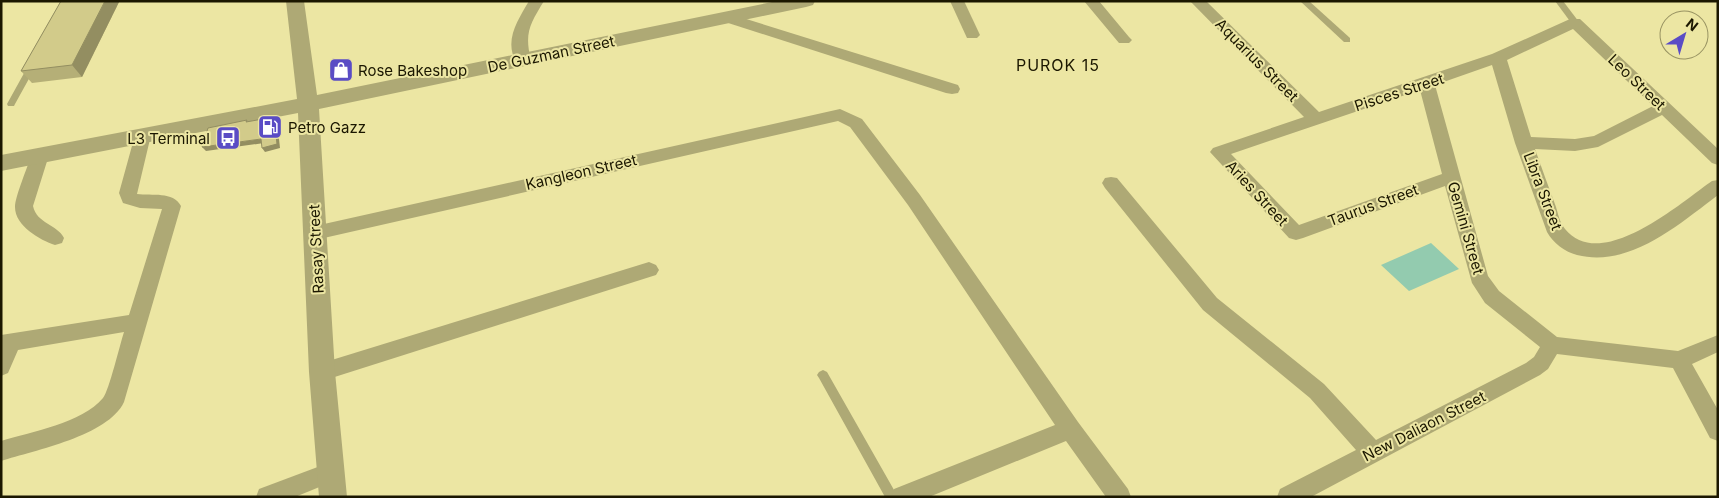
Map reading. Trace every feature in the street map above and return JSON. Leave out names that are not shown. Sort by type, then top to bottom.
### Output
[{"type":"street","name":"Rasay Street","points":[[295,1],[308,104],[322,372],[333,497]]},
{"type":"street","points":[[523,60],[518,44],[518,36],[537,1]]},
{"type":"street","name":"De Guzman Street","points":[[1,163],[308,104],[806,1]]},
{"type":"street","points":[[957,1],[972,35]]},
{"type":"street","points":[[1091,1],[1124,40]]},
{"type":"street","name":"Aquarius Street","points":[[1197,1],[1316,120]]},
{"type":"street","points":[[728,18],[952,89]]},
{"type":"street","name":"Pisces Street","points":[[1219,152],[1498,58],[1575,22]]},
{"type":"street","name":"Leo Street","points":[[1575,22],[1718,159]]},
{"type":"street","name":"Libra Street","points":[[1498,58],[1524,143],[1556,232],[1563,241],[1574,248],[1600,253],[1633,242],[1718,186]]},
{"type":"street","name":"Gemini Street","points":[[1426,83],[1479,278],[1484,288],[1504,307],[1552,345]]},
{"type":"street","points":[[1524,143],[1587,144],[1598,141],[1664,107]]},
{"type":"street","name":"Kangleon Street","points":[[315,233],[829,116],[846,117],[856,123],[914,200],[1070,430]]},
{"type":"street","points":[[1,451],[83,424],[105,411],[117,394],[136,322],[172,206],[165,202],[142,202],[129,198],[128,193],[143,135]]},
{"type":"street","name":"Aries Street","points":[[1219,152],[1296,234]]},
{"type":"street","points":[[40,155],[24,206],[25,213],[36,226],[55,238]]},
{"type":"street","name":"Taurus Street","points":[[1296,234],[1451,177]]},
{"type":"street","points":[[1111,183],[1210,304],[1316,391],[1373,453]]},
{"type":"street","points":[[322,372],[649,270]]},
{"type":"street","points":[[1,367],[5,343],[136,322]]},
{"type":"street","points":[[1552,345],[1679,360],[1718,343]]},
{"type":"street","name":"New Daliaon Street","points":[[1288,497],[1533,369],[1541,362],[1552,345]]},
{"type":"street","points":[[1679,360],[1718,431]]},
{"type":"street","points":[[902,497],[1070,430],[1120,497]]},
{"type":"street","points":[[267,497],[331,472]]},
{"type":"lane","points":[[1304,1],[1348,40]]},
{"type":"lane","name":"Leo Street","points":[[1559,1],[1575,22]]},
{"type":"lane","points":[[11,104],[35,60]]},
{"type":"lane","points":[[824,375],[892,497]]},
{"type":"green space","points":[[1431,243],[1459,269],[1409,291],[1381,265]]},
{"type":"building","points":[[61,1],[105,1],[72,65],[21,71]]},
{"type":"building","points":[[274,117],[277,144],[262,148],[261,139],[202,147],[208,128]]},
{"type":"place","name":"Rose Bakeshop","points":[[341,70]]},
{"type":"place","name":"Petro Gazz","points":[[270,127]]},
{"type":"place","name":"L3 Terminal","points":[[228,138]]},
{"type":"district","name":"PUROK 15","points":[[1058,65]]}]
